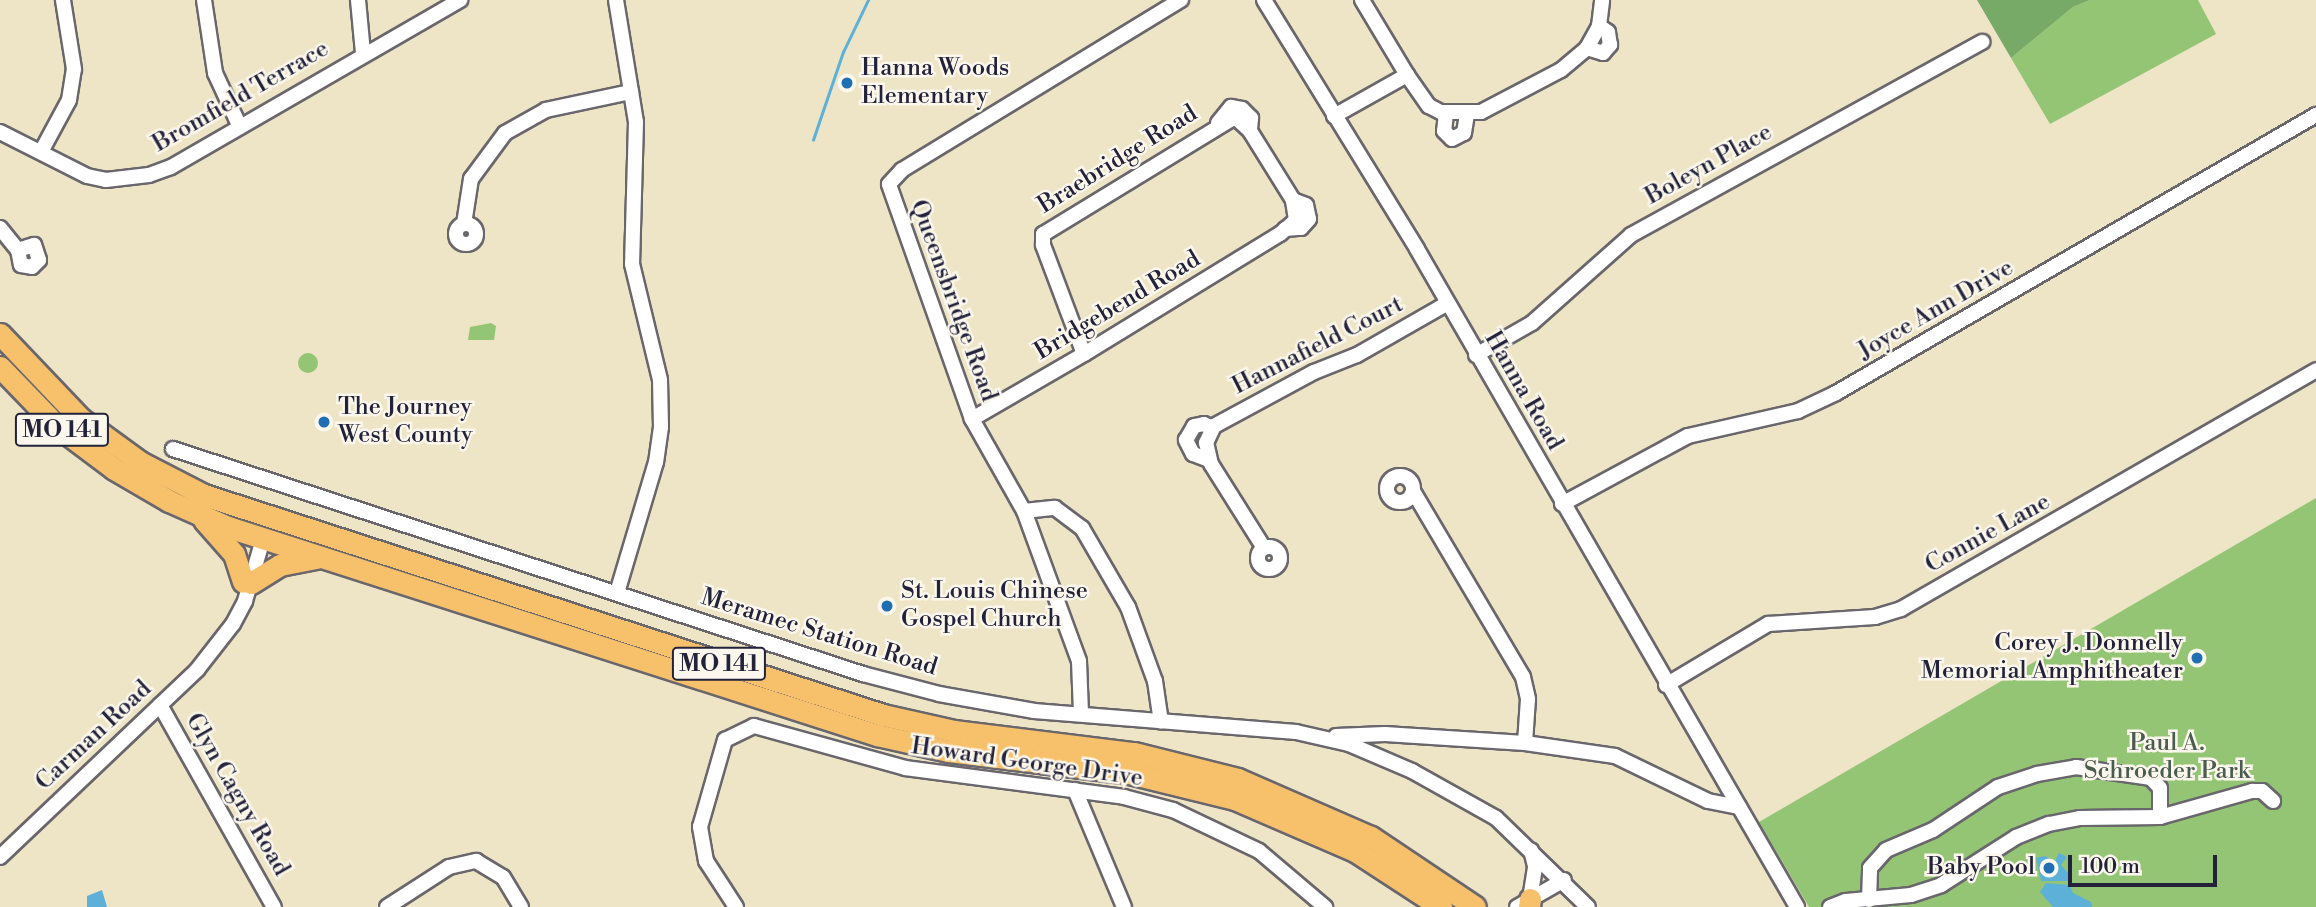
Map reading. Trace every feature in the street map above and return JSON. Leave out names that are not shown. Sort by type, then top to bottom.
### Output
[{"type":"highway","name":"MO 141","points":[[0,334],[53,394],[110,442],[172,479],[271,519],[883,715],[954,730],[1134,753],[1238,779],[1371,836],[1475,907]]},
{"type":"highway","name":"MO 141","points":[[0,366],[84,448],[144,488],[200,515],[263,539],[877,735],[948,751],[1129,773],[1235,799],[1343,845],[1421,898],[1441,907]]},
{"type":"highway","points":[[200,515],[234,554],[247,583],[280,565],[321,557]]},
{"type":"street","points":[[42,150],[69,100],[74,69],[63,0]]},
{"type":"street","points":[[204,0],[215,73],[239,125]]},
{"type":"street","points":[[358,0],[363,53]]},
{"type":"street","name":"Bromfield Terrace","points":[[0,132],[42,150],[87,176],[128,179],[171,167],[363,53],[460,0]]},
{"type":"street","points":[[616,0],[636,122],[632,264],[660,380],[661,427],[656,462],[617,593]]},
{"type":"street","name":"Queensbridge Road","points":[[1081,713],[1079,661],[1024,511],[972,419],[889,184],[902,170],[1181,0]]},
{"type":"street","name":"Hanna Road","points":[[1264,0],[1476,355],[1797,907]]},
{"type":"street","points":[[1362,0],[1406,75],[1429,106],[1446,113],[1467,115],[1491,108],[1549,76],[1587,48],[1599,26],[1602,0]]},
{"type":"street","name":"Boleyn Place","points":[[1476,355],[1532,323],[1637,231],[1982,42]]},
{"type":"street","points":[[1334,116],[1406,75]]},
{"type":"street","points":[[464,224],[471,179],[505,133],[546,110],[631,92]]},
{"type":"street","name":"Braebridge Road","points":[[1217,124],[1231,107],[1242,109],[1251,118],[1250,131]]},
{"type":"street","points":[[1446,113],[1444,131],[1452,139],[1464,133],[1467,115]]},
{"type":"street","name":"Joyce Ann Drive","points":[[1562,505],[1688,436],[1798,411],[1836,393],[2316,116]]},
{"type":"street","name":"Bridgebend Road","points":[[972,419],[1084,354],[1285,229],[1296,219],[1293,200],[1250,131],[1235,117]]},
{"type":"street","name":"Braebridge Road","points":[[1084,354],[1043,245],[1043,234],[1217,124],[1235,117]]},
{"type":"street","points":[[0,228],[18,250]]},
{"type":"street","name":"Hannafield Court","points":[[1264,548],[1209,460],[1194,454],[1186,440],[1195,426],[1204,424],[1212,428],[1446,304]]},
{"type":"street","name":"Connie Lane","points":[[1666,685],[1768,624],[1875,617],[1901,609],[2316,370]]},
{"type":"street","points":[[1209,460],[1206,443],[1212,428]]},
{"type":"street","name":"Meramec Station Road","points":[[173,449],[872,677],[989,704],[1320,737],[1412,771],[1496,818],[1564,880],[1588,907]]},
{"type":"street","points":[[1413,491],[1523,677],[1528,699],[1525,743]]},
{"type":"street","points":[[1024,511],[1055,508],[1082,528],[1103,571],[1128,607],[1155,681],[1161,722]]},
{"type":"street","name":"Carman Road","points":[[0,857],[160,705],[233,624],[271,519]]},
{"type":"street","name":"Glyn Cagny Road","points":[[160,705],[274,907]]},
{"type":"street","name":"Howard George Drive","points":[[736,907],[706,861],[700,827],[722,747],[740,729],[761,727],[905,768],[1124,797],[1219,829],[1275,863],[1325,907]]},
{"type":"street","points":[[1320,737],[1385,734],[1525,743],[1615,756],[1708,801],[1739,807]]},
{"type":"street","points":[[1869,900],[1870,868],[1886,850],[1933,830],[1998,787],[2037,774],[2076,767],[2141,774],[2160,788],[2160,817]]},
{"type":"street","points":[[1074,790],[1124,907]]},
{"type":"street","points":[[1830,907],[1846,901],[1869,900],[1941,885],[2016,837],[2049,824],[2080,818],[2160,817],[2252,791],[2262,791],[2273,801]]},
{"type":"street","points":[[1525,905],[1535,866],[1531,849]]},
{"type":"street","points":[[387,907],[449,867],[476,861],[503,877],[521,907]]},
{"type":"street","points":[[1525,905],[1564,880]]},
{"type":"green space","points":[[1977,0],[2090,0],[2073,7],[2011,58]]},
{"type":"green space","points":[[2090,0],[2198,0],[2216,34],[2050,124],[2011,58],[2073,7]]},
{"type":"green space","points":[[491,323],[496,326],[494,340],[468,340],[470,327]]},
{"type":"green space","points":[[308,353],[315,356],[318,363],[315,370],[308,373],[301,370],[298,363],[301,356]]},
{"type":"green space","name":"Paul A. Schroeder Park","points":[[2316,498],[2316,907],[1809,907],[1759,822]]},
{"type":"water","name":"Baby Pool","points":[[2059,853],[2067,857],[2061,865],[2069,874],[2068,881],[2041,881],[2036,858],[2045,856],[2055,861]]},
{"type":"water","points":[[2046,883],[2070,885],[2073,893],[2091,902],[2092,907],[2053,907],[2040,892]]},
{"type":"water","points":[[102,890],[107,907],[87,907],[87,896]]},
{"type":"waterway","points":[[813,140],[843,52],[868,0]]},
{"type":"place","name":"Hanna Woods Elementary","points":[[847,83]]},
{"type":"place","name":"The Journey West County","points":[[324,422]]},
{"type":"place","name":"St. Louis Chinese Gospel Church","points":[[887,606]]},
{"type":"place","name":"Corey J. Donnelly Memorial Amphitheater","points":[[2197,658]]},
{"type":"place","name":"Baby Pool","points":[[2049,868]]}]
